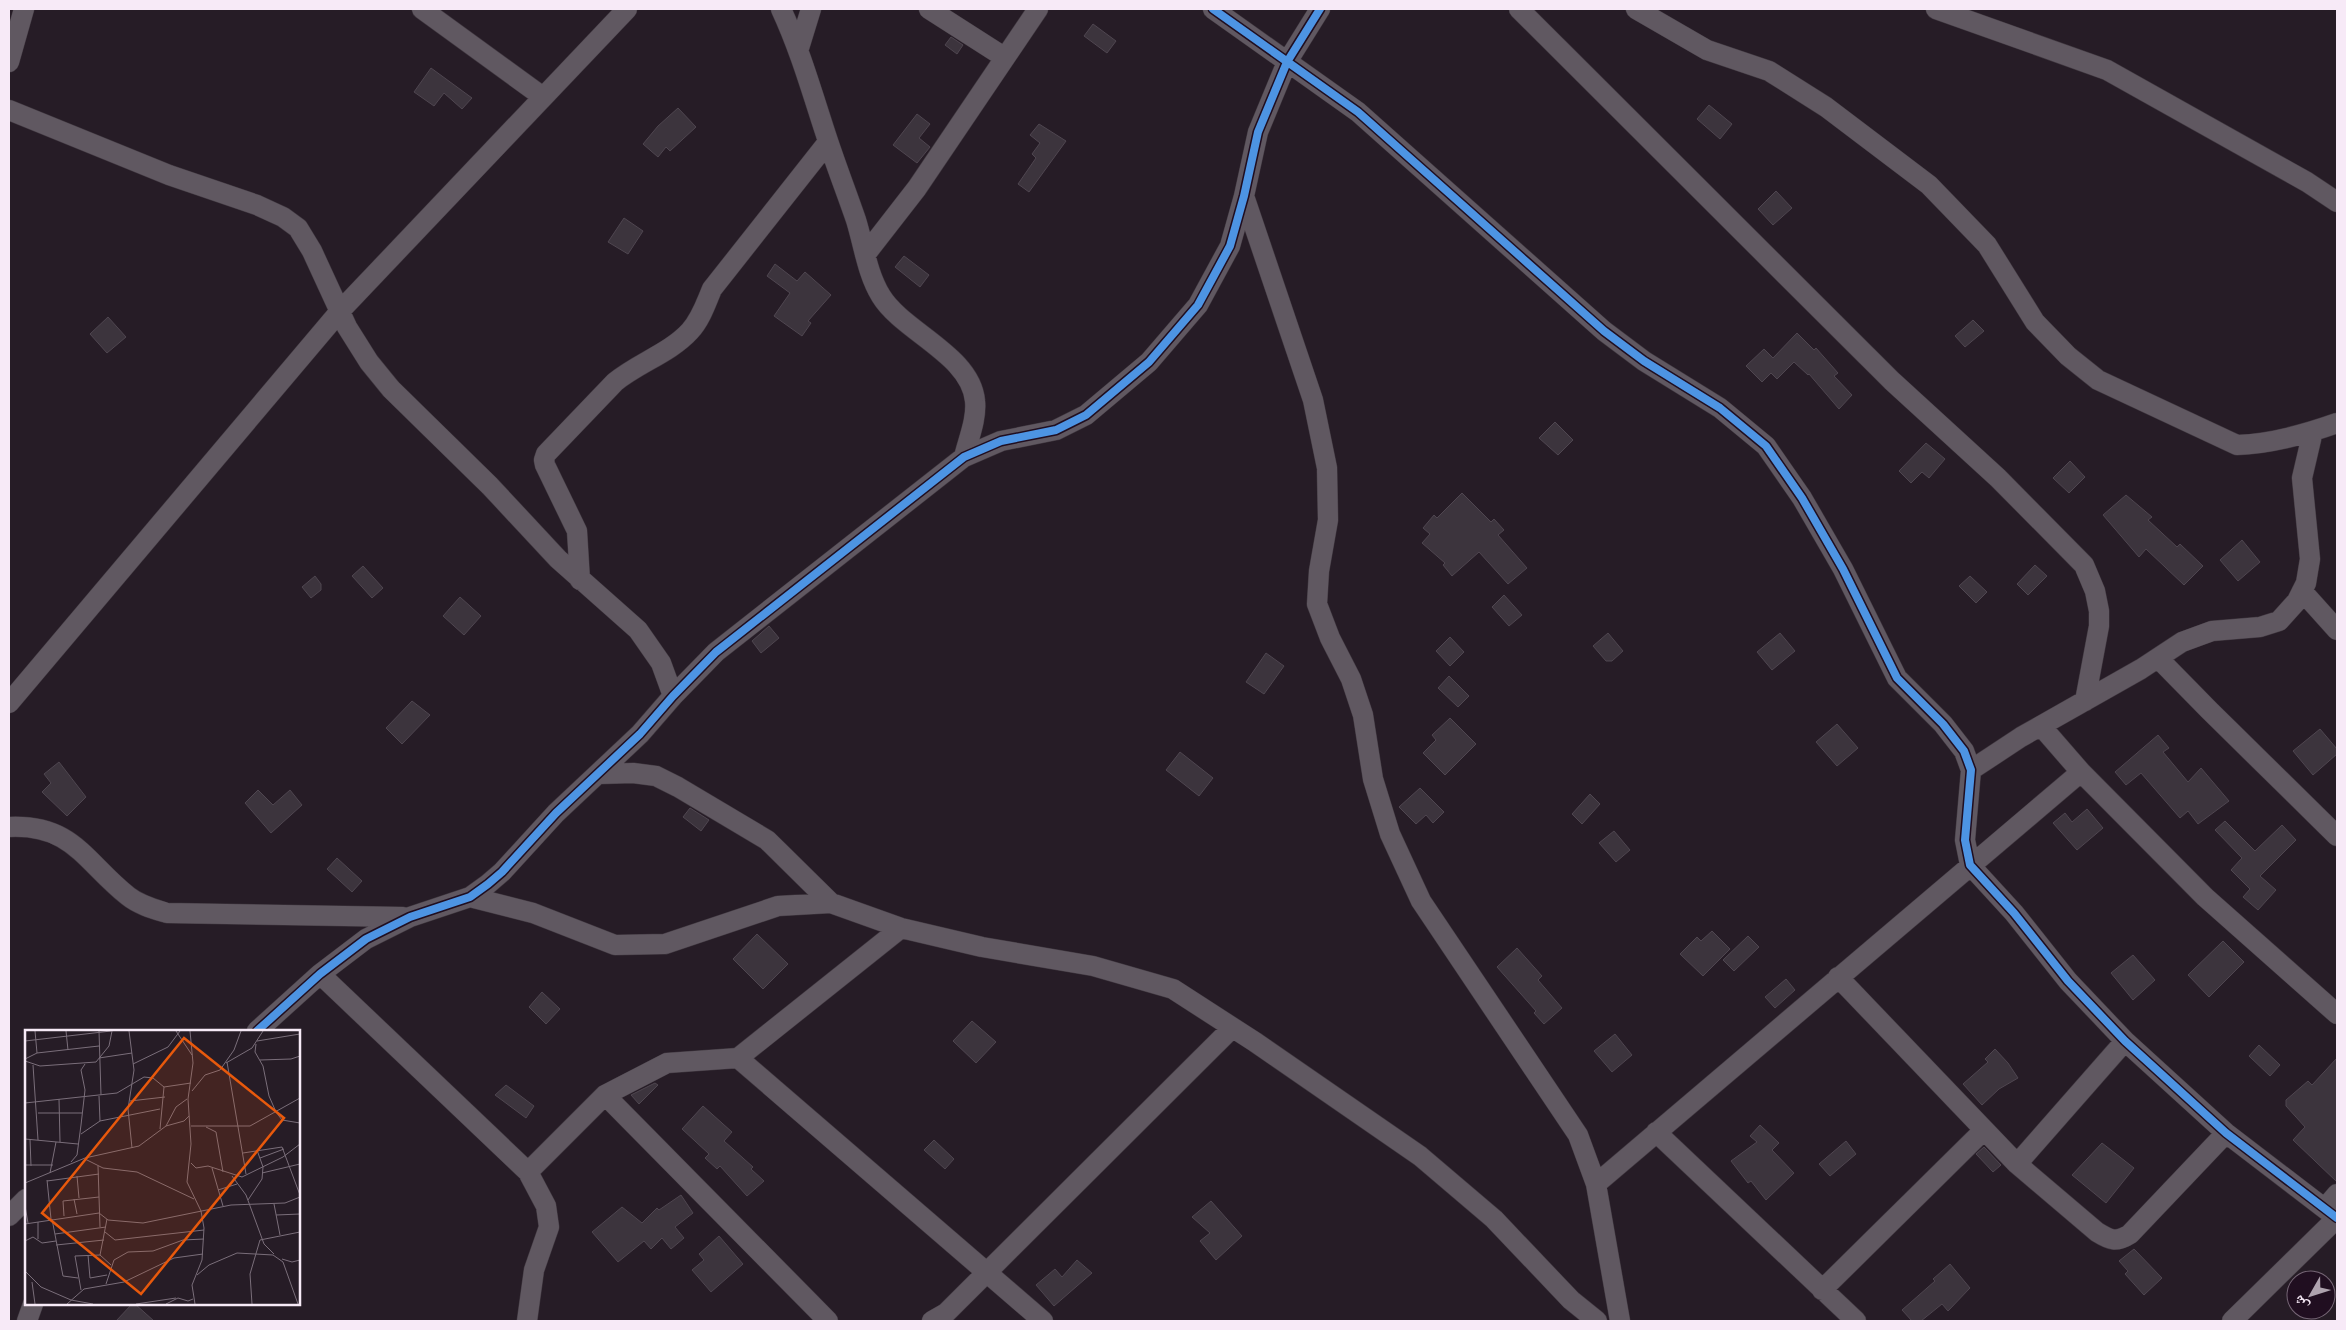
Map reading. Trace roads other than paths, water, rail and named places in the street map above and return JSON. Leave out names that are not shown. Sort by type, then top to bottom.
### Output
[{"type":"street","points":[[9,62],[24,9]]},
{"type":"street","points":[[9,703],[340,311],[627,9]]},
{"type":"street","points":[[781,9],[799,48],[872,278],[894,313],[935,344],[954,363],[970,384],[975,401],[964,457]]},
{"type":"street","points":[[799,48],[811,9]]},
{"type":"street","points":[[930,9],[1004,57]]},
{"type":"street","points":[[865,255],[917,188],[1038,9]]},
{"type":"street","points":[[1213,9],[1358,112],[1604,331],[1644,361],[1720,408],[1766,446],[1802,498],[1843,569],[1897,678],[1943,724],[1964,752],[1971,770],[1965,840],[1970,865],[2014,913],[2068,981],[2125,1040],[2226,1133],[2334,1210],[2232,1321]]},
{"type":"street","points":[[258,1030],[320,974],[366,939],[410,917],[470,897],[502,872],[556,813],[640,734],[673,696],[716,652],[964,457],[1001,441],[1056,430],[1086,415],[1149,362],[1198,305],[1230,246],[1244,196],[1258,132],[1287,62],[1320,9]]},
{"type":"street","points":[[1518,9],[1884,374],[1998,478],[2084,565],[2099,611],[2099,626],[2085,701]]},
{"type":"street","points":[[1636,9],[1707,50],[1769,71],[1826,107],[1929,185],[1987,245],[2035,322],[2068,356],[2098,380],[2237,444],[2252,444],[2313,431],[2337,423]]},
{"type":"street","points":[[1936,9],[2107,70],[2307,182],[2337,202]]},
{"type":"street","points":[[428,10],[544,97]]},
{"type":"street","points":[[9,110],[169,175],[283,217],[298,228],[312,251],[340,311],[369,362],[391,389],[490,486],[580,580],[638,630],[661,663],[673,696]]},
{"type":"street","points":[[580,580],[577,531],[545,465],[546,454],[615,382],[626,373],[676,343],[690,331],[701,316],[712,289],[828,142]]},
{"type":"street","points":[[1244,196],[1313,400],[1327,468],[1328,520],[1319,571],[1317,604],[1330,638],[1351,678],[1363,715],[1373,779],[1390,834],[1421,901],[1578,1136],[1596,1184],[1620,1321]]},
{"type":"street","points":[[1971,770],[2182,642],[2212,631],[2260,627],[2279,621],[2297,601],[2306,583],[2310,559],[2302,478],[2313,431]]},
{"type":"street","points":[[2302,591],[2337,630]]},
{"type":"street","points":[[2158,658],[2337,836]]},
{"type":"street","points":[[2041,726],[2081,772],[2205,897],[2337,1014]]},
{"type":"street","points":[[1596,1184],[2081,772]]},
{"type":"street","points":[[598,774],[633,773],[656,776],[678,787],[767,840],[831,903]]},
{"type":"street","points":[[9,827],[26,826],[50,832],[67,839],[129,898],[168,914],[410,917]]},
{"type":"street","points":[[470,897],[533,913],[616,945],[665,944],[778,906],[831,903],[901,928],[982,947],[1092,966],[1172,989],[1420,1156],[1494,1219],[1571,1300],[1597,1321]]},
{"type":"street","points":[[528,1172],[605,1095],[667,1063],[738,1058],[901,928]]},
{"type":"street","points":[[320,974],[528,1172],[546,1206],[549,1227],[534,1270],[527,1321]]},
{"type":"street","points":[[1838,977],[2017,1164],[2097,1232],[2110,1240],[2120,1240],[2130,1234],[2226,1133]]},
{"type":"street","points":[[932,1321],[946,1313],[1232,1028]]},
{"type":"street","points":[[2017,1164],[2125,1040]]},
{"type":"street","points":[[738,1058],[1043,1321]]},
{"type":"street","points":[[605,1095],[828,1321]]},
{"type":"street","points":[[1822,1290],[1984,1130]]},
{"type":"street","points":[[1656,1132],[1856,1321]]},
{"type":"street","points":[[9,1216],[25,1199]]},
{"type":"street","points":[[27,1321],[33,1305]]}]
